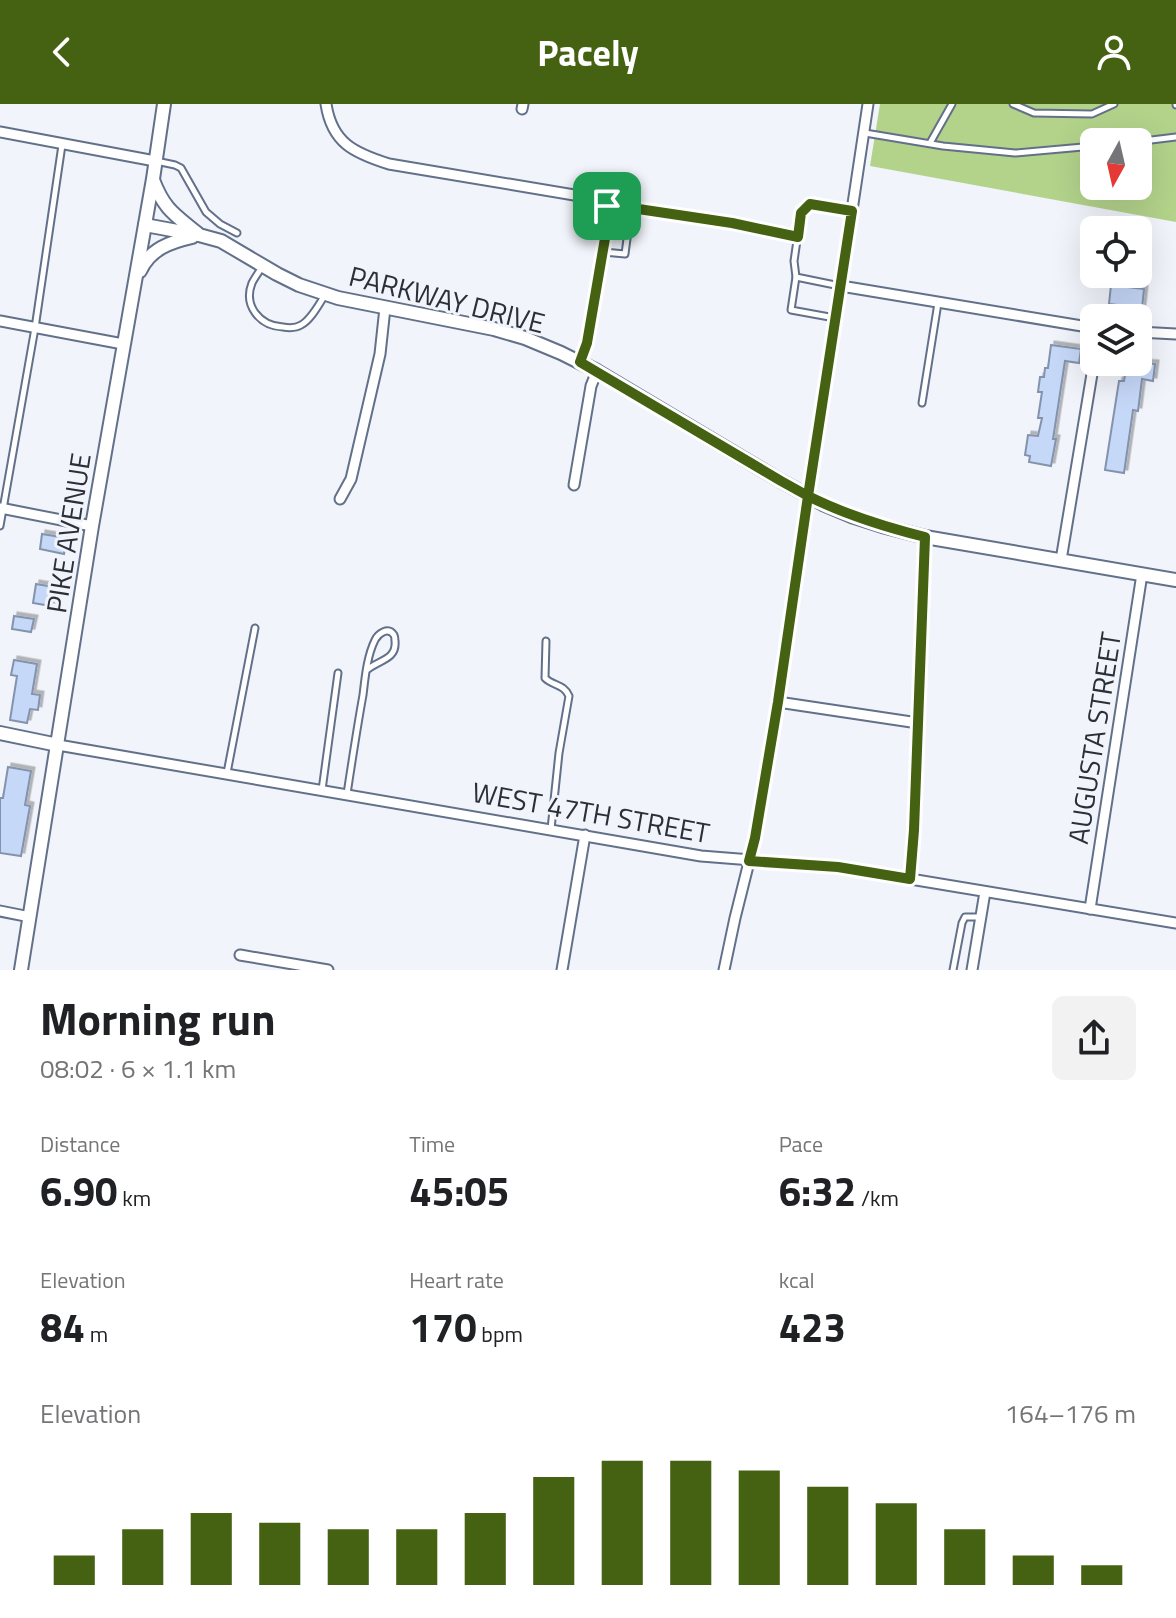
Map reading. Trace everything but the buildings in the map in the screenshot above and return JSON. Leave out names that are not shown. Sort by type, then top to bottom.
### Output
[{"type":"street","name":"PIKE AVENUE","points":[[21,970],[164,104]]},
{"type":"street","points":[[326,104],[338,137],[355,151],[389,164],[598,199],[607,206],[609,215],[603,252],[587,343],[580,362]]},
{"type":"street","points":[[724,970],[755,838],[778,702],[868,104]]},
{"type":"street","points":[[0,132],[155,161]]},
{"type":"street","name":"PARKWAY DRIVE","points":[[153,179],[169,211],[199,235]]},
{"type":"street","name":"PARKWAY DRIVE","points":[[145,225],[221,241],[262,267],[326,294],[525,338],[597,371],[781,481],[854,517],[925,537],[1176,580]]},
{"type":"street","points":[[135,283],[144,263],[156,250],[199,235]]},
{"type":"street","points":[[841,286],[1080,326]]},
{"type":"street","points":[[340,499],[351,479],[380,354],[385,308]]},
{"type":"street","points":[[0,321],[123,344]]},
{"type":"street","points":[[1152,333],[1176,334]]},
{"type":"street","points":[[574,485],[591,386],[597,371]]},
{"type":"street","points":[[1061,560],[1092,376]]},
{"type":"street","points":[[2,508],[92,526]]},
{"type":"street","points":[[910,879],[925,537]]},
{"type":"street","name":"AUGUSTA STREET","points":[[1090,909],[1142,574]]},
{"type":"street","points":[[778,702],[918,723]]},
{"type":"street","name":"WEST 47TH STREET","points":[[0,733],[701,856],[838,867],[1176,923]]},
{"type":"street","points":[[562,970],[585,835]]},
{"type":"street","points":[[972,970],[985,892]]},
{"type":"street","points":[[0,911],[30,917]]},
{"type":"street","points":[[240,955],[328,970]]},
{"type":"lane","points":[[930,143],[952,104]]},
{"type":"lane","points":[[1013,104],[1034,113],[1081,114],[1092,114],[1114,104]]},
{"type":"lane","points":[[1081,114],[1085,104]]},
{"type":"lane","points":[[864,133],[1015,153],[1080,147]]},
{"type":"lane","points":[[1152,140],[1176,137]]},
{"type":"lane","points":[[0,526],[35,328],[62,143]]},
{"type":"lane","points":[[155,161],[181,168],[206,212],[237,233]]},
{"type":"lane","points":[[836,318],[791,310],[801,213],[810,204],[852,211]]},
{"type":"lane","points":[[607,206],[732,223],[798,237]]},
{"type":"lane","points":[[603,252],[625,254],[631,208]]},
{"type":"lane","points":[[262,267],[252,284],[250,296],[257,318],[266,323],[294,328],[303,325],[326,294]]},
{"type":"lane","points":[[796,277],[841,286]]},
{"type":"lane","points":[[922,403],[938,302]]},
{"type":"lane","points":[[227,774],[255,628]]},
{"type":"lane","points":[[347,795],[367,670],[376,638],[383,631],[390,631],[395,640],[393,652],[390,657],[367,670]]},
{"type":"lane","points":[[546,641],[545,678],[561,685],[569,696],[550,830]]},
{"type":"lane","points":[[322,791],[338,673]]},
{"type":"lane","points":[[953,970],[965,917],[981,917]]},
{"type":"green space","points":[[880,104],[1176,104],[1176,222],[870,166]]},
{"type":"route","points":[[607,206],[609,215],[591,321],[580,362],[808,496],[778,702],[749,861],[838,867],[910,879],[925,537],[854,517],[808,496],[852,211],[810,204],[801,213],[798,237],[732,223],[607,206]]}]
